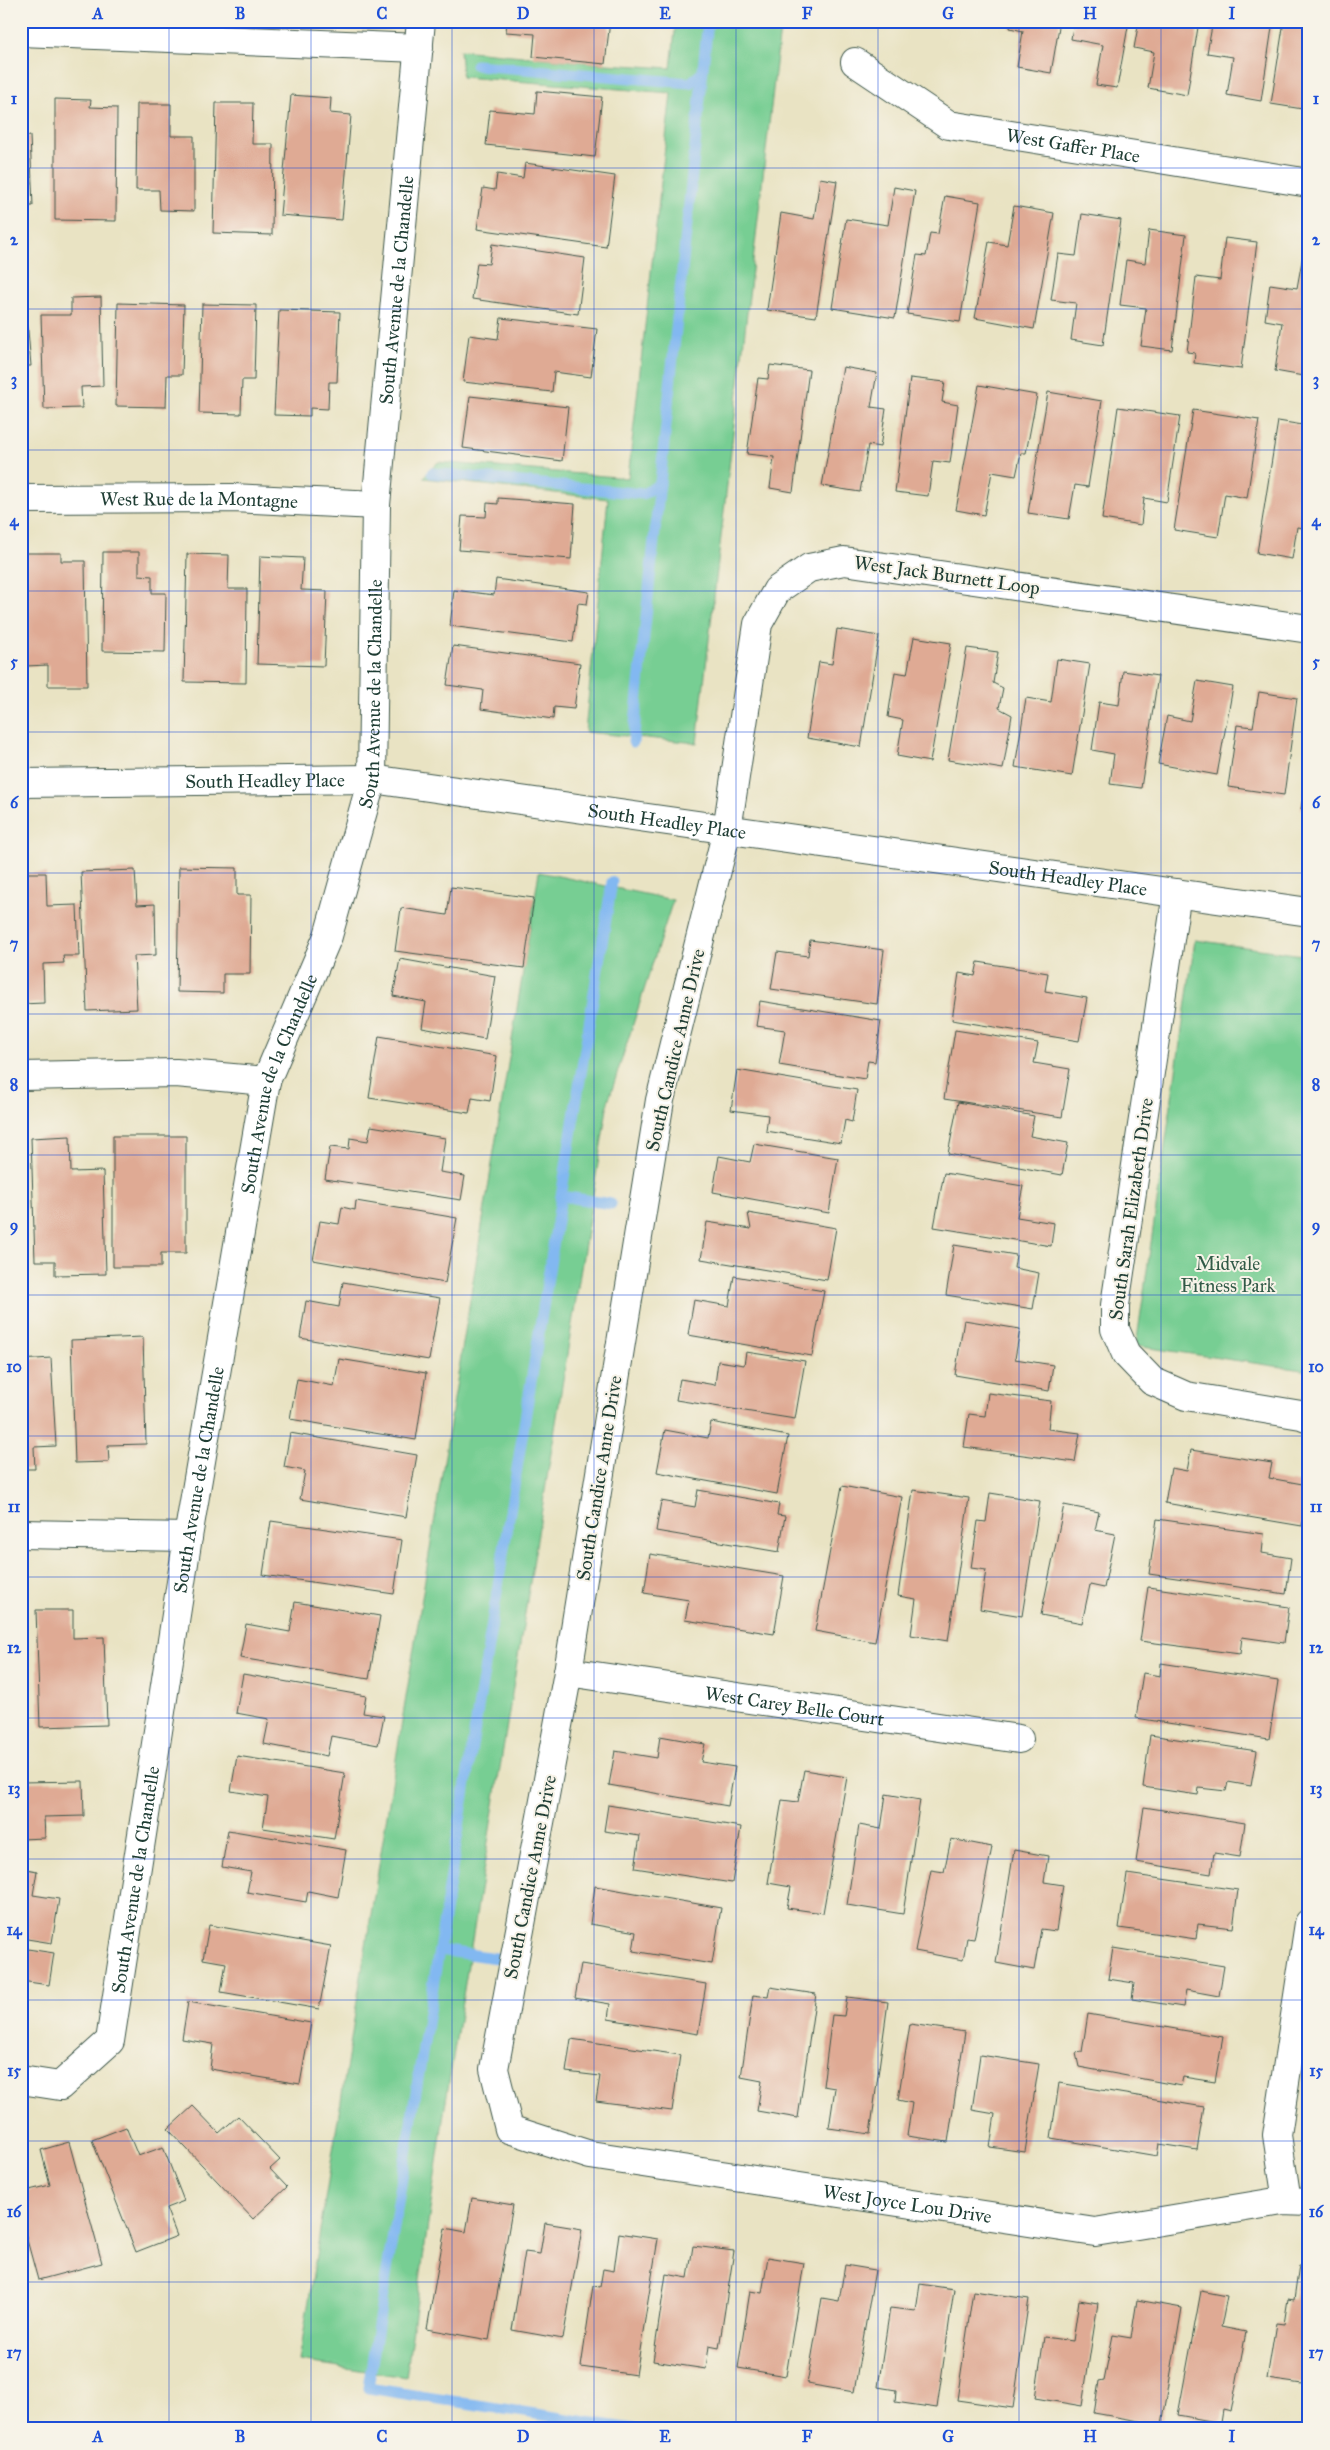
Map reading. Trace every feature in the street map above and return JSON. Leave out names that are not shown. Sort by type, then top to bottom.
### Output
[{"type":"street","name":"South Avenue de la Chandelle","points":[[21,2080],[60,2086],[110,2041],[188,1537],[266,1081],[328,936],[372,779],[376,505],[421,21]]},
{"type":"street","points":[[21,32],[419,48]]},
{"type":"street","name":"West Gaffer Place","points":[[855,62],[950,125],[1309,183]]},
{"type":"street","name":"West Rue de la Montagne","points":[[21,499],[233,498],[376,505]]},
{"type":"street","name":"West Jack Burnett Loop","points":[[728,830],[758,624],[777,590],[809,568],[844,561],[891,566],[1309,629]]},
{"type":"street","name":"South Headley Place","points":[[21,782],[372,779],[1309,912]]},
{"type":"street","name":"South Candice Anne Drive","points":[[509,2129],[494,2070],[568,1672],[660,1100],[728,830]]},
{"type":"street","name":"South Sarah Elizabeth Drive","points":[[1176,894],[1115,1305],[1115,1329],[1126,1354],[1152,1381],[1186,1396],[1309,1418]]},
{"type":"street","points":[[21,1076],[176,1073],[266,1081]]},
{"type":"street","points":[[21,1534],[188,1537]]},
{"type":"street","name":"West Carey Belle Court","points":[[568,1672],[1019,1739]]},
{"type":"street","points":[[1298,2202],[1277,2135],[1309,1923]]},
{"type":"street","name":"West Joyce Lou Drive","points":[[509,2129],[590,2155],[1095,2232],[1298,2202]]},
{"type":"green space","points":[[676,21],[781,21],[697,743],[585,732],[608,499],[423,478],[438,462],[628,478],[671,93],[462,77],[460,50],[605,64],[671,68]]},
{"type":"green space","points":[[539,872],[673,900],[608,1102],[444,2113],[406,2377],[299,2361]]},
{"type":"green space","name":"Midvale Fitness Park","points":[[1195,940],[1309,956],[1309,1371],[1136,1346]]},
{"type":"building","points":[[507,21],[610,21],[605,64],[533,57],[535,34],[506,32]]},
{"type":"building","points":[[1011,21],[1060,21],[1051,73],[1017,67],[1023,31],[1010,28]]},
{"type":"building","points":[[1074,21],[1129,21],[1117,88],[1096,85],[1103,45],[1071,39]]},
{"type":"building","points":[[1139,21],[1199,21],[1187,95],[1148,88],[1154,52],[1134,48]]},
{"type":"building","points":[[1213,21],[1273,21],[1261,101],[1227,95],[1233,57],[1207,53]]},
{"type":"building","points":[[1284,21],[1309,21],[1309,110],[1271,104]]},
{"type":"building","points":[[537,91],[602,97],[595,157],[486,145],[490,110],[535,114]]},
{"type":"building","points":[[291,95],[331,98],[330,113],[351,115],[342,220],[280,215]]},
{"type":"building","points":[[55,99],[91,100],[90,107],[117,108],[116,221],[55,220]]},
{"type":"building","points":[[216,103],[253,103],[252,144],[273,144],[272,235],[213,233]]},
{"type":"building","points":[[137,104],[171,104],[171,136],[194,136],[194,211],[160,210],[159,190],[136,190]]},
{"type":"building","points":[[30,136],[33,206],[21,206],[21,137]]},
{"type":"building","points":[[525,163],[615,176],[606,247],[477,229],[483,188],[495,190],[497,174],[523,178]]},
{"type":"building","points":[[820,178],[837,181],[816,317],[767,310],[781,213],[814,219]]},
{"type":"building","points":[[894,187],[915,191],[895,318],[832,308],[846,219],[888,225]]},
{"type":"building","points":[[945,196],[980,202],[960,322],[907,314],[917,255],[926,256],[930,233],[938,234]]},
{"type":"building","points":[[1014,206],[1054,213],[1034,329],[975,318],[989,242],[1007,245]]},
{"type":"building","points":[[1082,214],[1121,220],[1103,345],[1071,340],[1076,303],[1051,300],[1058,254],[1076,256]]},
{"type":"building","points":[[1149,230],[1186,235],[1172,350],[1141,346],[1146,308],[1120,305],[1126,260],[1145,263]]},
{"type":"building","points":[[1225,238],[1257,242],[1241,369],[1194,363],[1195,353],[1187,352],[1196,277],[1220,280]]},
{"type":"building","points":[[492,244],[585,258],[578,314],[472,299],[477,263],[489,264]]},
{"type":"building","points":[[1303,255],[1309,256],[1309,377],[1275,371],[1282,323],[1265,320],[1270,284],[1297,288]]},
{"type":"building","points":[[21,283],[24,283],[31,366],[21,366]]},
{"type":"building","points":[[101,297],[103,386],[81,387],[82,408],[44,409],[41,315],[71,315],[71,298]]},
{"type":"building","points":[[118,303],[184,305],[182,375],[167,375],[166,407],[116,406]]},
{"type":"building","points":[[202,304],[256,305],[254,380],[242,380],[241,414],[199,413]]},
{"type":"building","points":[[279,310],[340,312],[337,382],[329,382],[328,409],[310,408],[310,416],[274,415]]},
{"type":"building","points":[[501,318],[597,329],[591,377],[554,372],[552,392],[463,382],[469,335],[498,339]]},
{"type":"building","points":[[770,365],[809,370],[793,492],[770,488],[774,457],[747,454],[758,378],[768,379]]},
{"type":"building","points":[[843,367],[877,373],[871,407],[886,409],[880,447],[868,445],[860,492],[822,486]]},
{"type":"building","points":[[910,378],[945,382],[942,402],[958,405],[950,463],[933,461],[928,496],[895,492]]},
{"type":"building","points":[[979,385],[1037,395],[1026,453],[1021,453],[1016,476],[992,472],[984,515],[956,510]]},
{"type":"building","points":[[1048,392],[1102,401],[1088,487],[1075,485],[1069,519],[1028,513]]},
{"type":"building","points":[[470,396],[568,407],[562,461],[463,448]]},
{"type":"building","points":[[1118,407],[1180,416],[1167,502],[1144,498],[1141,525],[1102,519]]},
{"type":"building","points":[[1193,410],[1259,420],[1247,498],[1225,494],[1218,537],[1174,530]]},
{"type":"building","points":[[1278,421],[1309,426],[1309,529],[1297,527],[1292,559],[1257,553]]},
{"type":"building","points":[[498,498],[575,504],[571,559],[459,550],[462,516],[486,517],[487,503],[498,504]]},
{"type":"building","points":[[103,552],[139,552],[139,575],[152,576],[152,593],[166,593],[165,652],[102,651]]},
{"type":"building","points":[[24,553],[61,553],[61,561],[85,561],[87,686],[48,686],[48,665],[26,666]]},
{"type":"building","points":[[187,554],[229,555],[228,589],[247,589],[246,683],[184,682]]},
{"type":"building","points":[[260,556],[303,558],[301,590],[327,591],[324,666],[257,664]]},
{"type":"building","points":[[496,579],[589,592],[587,604],[578,603],[573,642],[450,626],[454,590],[494,595]]},
{"type":"building","points":[[837,629],[879,636],[861,747],[807,738],[819,662],[832,664]]},
{"type":"building","points":[[914,637],[951,643],[930,762],[897,756],[903,720],[888,717],[895,672],[907,674]]},
{"type":"building","points":[[453,646],[580,663],[574,709],[554,707],[553,719],[481,709],[483,690],[447,685]]},
{"type":"building","points":[[967,648],[998,652],[993,683],[1003,688],[999,708],[1012,715],[1003,769],[948,760]]},
{"type":"building","points":[[1057,659],[1090,664],[1072,776],[1015,767],[1026,698],[1051,702]]},
{"type":"building","points":[[1123,671],[1158,676],[1141,788],[1110,784],[1114,754],[1092,750],[1099,702],[1119,705]]},
{"type":"building","points":[[1197,681],[1233,687],[1217,775],[1158,764],[1167,716],[1190,721]]},
{"type":"building","points":[[1259,692],[1297,698],[1284,795],[1228,787],[1237,725],[1253,727]]},
{"type":"building","points":[[1309,769],[1309,811],[1301,809]]},
{"type":"building","points":[[179,867],[237,868],[237,895],[251,895],[250,974],[223,974],[223,993],[177,992]]},
{"type":"building","points":[[135,870],[137,905],[155,904],[156,955],[134,956],[137,1009],[87,1011],[81,872]]},
{"type":"building","points":[[21,873],[46,873],[47,906],[77,905],[79,956],[63,956],[64,963],[43,964],[44,1003],[21,1004]]},
{"type":"building","points":[[451,887],[534,898],[524,968],[395,951],[401,908],[447,915]]},
{"type":"building","points":[[810,940],[884,950],[877,1004],[771,989],[777,952],[808,956]]},
{"type":"building","points":[[400,959],[495,976],[485,1039],[422,1028],[426,1002],[393,996]]},
{"type":"building","points":[[978,962],[1048,973],[1045,991],[1087,998],[1079,1041],[952,1020],[959,973],[975,976]]},
{"type":"building","points":[[760,1001],[881,1021],[875,1062],[868,1061],[865,1079],[779,1065],[785,1030],[756,1026]]},
{"type":"building","points":[[955,1030],[1038,1043],[1034,1063],[1070,1069],[1062,1117],[944,1099]]},
{"type":"building","points":[[379,1036],[497,1056],[490,1101],[472,1098],[469,1113],[369,1098]]},
{"type":"building","points":[[737,1070],[857,1090],[852,1122],[845,1120],[841,1143],[766,1131],[768,1115],[731,1110]]},
{"type":"building","points":[[958,1102],[1034,1116],[1030,1136],[1068,1143],[1062,1175],[948,1154]]},
{"type":"building","points":[[371,1126],[445,1138],[440,1172],[465,1176],[461,1200],[325,1179],[330,1147],[349,1149],[350,1138],[368,1141]]},
{"type":"building","points":[[70,1136],[71,1172],[103,1171],[106,1274],[55,1275],[55,1261],[35,1261],[31,1138]]},
{"type":"building","points":[[113,1136],[186,1136],[186,1253],[161,1253],[161,1267],[113,1267]]},
{"type":"building","points":[[754,1144],[838,1158],[829,1213],[713,1192],[719,1156],[750,1162]]},
{"type":"building","points":[[944,1173],[1023,1186],[1017,1217],[1054,1223],[1051,1246],[934,1227]]},
{"type":"building","points":[[356,1201],[457,1218],[445,1283],[313,1260],[320,1221],[339,1224],[342,1207],[355,1210]]},
{"type":"building","points":[[748,1213],[836,1228],[827,1280],[701,1259],[707,1222],[751,1229]]},
{"type":"building","points":[[954,1245],[1016,1255],[1014,1268],[1039,1273],[1033,1309],[946,1295]]},
{"type":"building","points":[[734,1276],[824,1291],[812,1356],[688,1335],[694,1300],[729,1306]]},
{"type":"building","points":[[343,1282],[440,1298],[429,1360],[300,1338],[306,1301],[339,1307]]},
{"type":"building","points":[[964,1320],[1020,1329],[1015,1359],[1053,1365],[1049,1391],[955,1375]]},
{"type":"building","points":[[143,1337],[146,1444],[108,1445],[109,1462],[75,1463],[71,1340]]},
{"type":"building","points":[[746,1352],[805,1361],[795,1419],[676,1400],[680,1379],[715,1385],[718,1361],[744,1365]]},
{"type":"building","points":[[51,1358],[56,1446],[34,1447],[35,1469],[21,1469],[21,1360]]},
{"type":"building","points":[[339,1359],[426,1373],[416,1440],[290,1419],[297,1379],[334,1386]]},
{"type":"building","points":[[988,1393],[1051,1401],[1048,1429],[1080,1433],[1075,1462],[964,1447],[969,1414],[985,1416]]},
{"type":"building","points":[[711,1422],[788,1436],[777,1494],[657,1472],[665,1430],[708,1438]]},
{"type":"building","points":[[290,1433],[417,1455],[406,1517],[300,1499],[305,1471],[284,1467]]},
{"type":"building","points":[[1191,1450],[1272,1463],[1269,1478],[1308,1485],[1302,1526],[1165,1503],[1171,1468],[1187,1471]]},
{"type":"building","points":[[842,1486],[902,1497],[875,1642],[815,1631]]},
{"type":"building","points":[[698,1490],[779,1504],[777,1515],[785,1516],[779,1552],[656,1531],[661,1501],[695,1507]]},
{"type":"building","points":[[913,1490],[969,1498],[948,1641],[911,1635],[916,1599],[898,1596]]},
{"type":"building","points":[[990,1493],[1040,1501],[1022,1616],[980,1609],[986,1570],[971,1568],[978,1521],[986,1522]]},
{"type":"building","points":[[1064,1505],[1099,1512],[1095,1530],[1115,1534],[1104,1588],[1090,1585],[1082,1623],[1041,1615]]},
{"type":"building","points":[[1157,1519],[1264,1534],[1262,1553],[1291,1558],[1286,1594],[1149,1574]]},
{"type":"building","points":[[271,1521],[402,1540],[394,1594],[263,1575]]},
{"type":"building","points":[[650,1554],[784,1576],[774,1634],[685,1620],[689,1600],[644,1593]]},
{"type":"building","points":[[1148,1587],[1289,1607],[1284,1643],[1242,1637],[1240,1654],[1140,1641]]},
{"type":"building","points":[[295,1602],[380,1616],[369,1679],[240,1658],[246,1624],[290,1632]]},
{"type":"building","points":[[36,1610],[73,1610],[73,1638],[104,1637],[107,1725],[40,1727]]},
{"type":"building","points":[[1161,1663],[1278,1681],[1269,1739],[1136,1718],[1143,1673],[1160,1676]]},
{"type":"building","points":[[243,1674],[366,1696],[363,1713],[384,1716],[378,1745],[331,1736],[327,1756],[264,1744],[269,1719],[236,1713]]},
{"type":"building","points":[[1150,1735],[1257,1751],[1251,1786],[1228,1782],[1226,1791],[1199,1788],[1198,1795],[1143,1787]]},
{"type":"building","points":[[660,1736],[705,1744],[701,1762],[735,1767],[728,1806],[609,1785],[615,1751],[657,1758]]},
{"type":"building","points":[[237,1756],[345,1773],[334,1839],[263,1828],[268,1797],[231,1791]]},
{"type":"building","points":[[804,1770],[847,1777],[823,1913],[787,1908],[791,1887],[768,1883],[782,1800],[798,1802]]},
{"type":"building","points":[[83,1781],[84,1816],[44,1817],[45,1838],[21,1839],[21,1782]]},
{"type":"building","points":[[886,1794],[920,1800],[903,1914],[847,1905],[859,1825],[881,1829]]},
{"type":"building","points":[[608,1805],[741,1827],[732,1883],[635,1868],[640,1836],[604,1831]]},
{"type":"building","points":[[1144,1807],[1245,1823],[1240,1857],[1214,1853],[1211,1874],[1136,1862]]},
{"type":"building","points":[[228,1830],[346,1850],[338,1897],[308,1891],[306,1902],[247,1892],[251,1872],[222,1867]]},
{"type":"building","points":[[951,1839],[992,1847],[974,1939],[967,1938],[963,1960],[915,1951],[931,1870],[944,1872]]},
{"type":"building","points":[[1014,1850],[1048,1856],[1044,1882],[1063,1885],[1056,1931],[1041,1929],[1034,1970],[996,1963]]},
{"type":"building","points":[[21,1868],[37,1871],[33,1895],[59,1899],[52,1943],[21,1938]]},
{"type":"building","points":[[1127,1874],[1238,1890],[1233,1928],[1198,1924],[1196,1939],[1119,1928]]},
{"type":"building","points":[[595,1886],[721,1908],[712,1964],[633,1951],[636,1932],[590,1924]]},
{"type":"building","points":[[209,1925],[331,1946],[319,2009],[221,1992],[226,1963],[203,1959]]},
{"type":"building","points":[[21,1948],[54,1953],[49,1985],[21,1981]]},
{"type":"building","points":[[1113,1948],[1224,1966],[1219,1996],[1186,1990],[1183,2007],[1132,1999],[1134,1983],[1108,1979]]},
{"type":"building","points":[[581,1964],[706,1984],[698,2034],[608,2019],[610,2004],[575,1998]]},
{"type":"building","points":[[770,1987],[816,1994],[798,2118],[757,2111],[762,2081],[741,2077],[753,1995],[768,1997]]},
{"type":"building","points":[[847,1997],[888,2002],[870,2134],[829,2128],[835,2088],[823,2086],[832,2015],[844,2016]]},
{"type":"building","points":[[188,2002],[311,2023],[300,2084],[210,2069],[213,2044],[182,2039]]},
{"type":"building","points":[[1088,2014],[1223,2037],[1215,2082],[1183,2077],[1181,2086],[1079,2067],[1076,2053],[1082,2052]]},
{"type":"building","points":[[910,2024],[965,2032],[948,2142],[907,2136],[912,2103],[898,2100]]},
{"type":"building","points":[[571,2039],[680,2055],[672,2111],[596,2101],[600,2076],[566,2072]]},
{"type":"building","points":[[980,2055],[1039,2064],[1025,2152],[990,2147],[995,2114],[972,2110]]},
{"type":"building","points":[[1059,2083],[1204,2107],[1197,2150],[1159,2144],[1157,2156],[1051,2138]]},
{"type":"building","points":[[193,2106],[219,2133],[238,2116],[280,2160],[270,2169],[287,2187],[253,2219],[168,2129]]},
{"type":"building","points":[[126,2127],[138,2156],[163,2147],[184,2201],[166,2208],[177,2236],[136,2252],[92,2140]]},
{"type":"building","points":[[69,2142],[102,2263],[38,2280],[21,2218],[21,2192],[50,2185],[41,2150]]},
{"type":"building","points":[[472,2198],[513,2205],[489,2340],[427,2329],[445,2228],[466,2232]]},
{"type":"building","points":[[545,2223],[582,2229],[563,2339],[512,2330],[525,2252],[540,2254]]},
{"type":"building","points":[[619,2233],[658,2239],[636,2375],[581,2367],[593,2286],[600,2287],[603,2269],[614,2271]]},
{"type":"building","points":[[693,2246],[734,2251],[719,2348],[709,2346],[706,2369],[653,2361],[666,2274],[688,2278]]},
{"type":"building","points":[[768,2257],[804,2263],[786,2376],[738,2368],[750,2291],[762,2293]]},
{"type":"building","points":[[845,2265],[875,2270],[854,2392],[807,2384],[822,2298],[839,2301]]},
{"type":"building","points":[[1299,2265],[1309,2266],[1309,2385],[1267,2379],[1276,2323],[1284,2324],[1288,2299],[1294,2300]]},
{"type":"building","points":[[920,2284],[954,2289],[937,2408],[895,2402],[896,2390],[878,2387],[890,2308],[916,2311]]},
{"type":"building","points":[[973,2291],[1029,2299],[1013,2408],[957,2400]]},
{"type":"building","points":[[1201,2291],[1227,2296],[1221,2327],[1246,2332],[1231,2412],[1223,2410],[1221,2423],[1178,2415]]},
{"type":"building","points":[[1079,2300],[1098,2303],[1082,2406],[1035,2398],[1044,2337],[1073,2341]]},
{"type":"building","points":[[1137,2300],[1182,2308],[1162,2425],[1094,2413],[1099,2381],[1104,2380],[1113,2335],[1131,2338]]},
{"type":"waterway","points":[[633,742],[708,21]]},
{"type":"waterway","points":[[476,65],[690,83],[702,73]]},
{"type":"waterway","points":[[432,473],[643,494],[660,484]]},
{"type":"waterway","points":[[612,882],[368,2388],[633,2429]]},
{"type":"waterway","points":[[561,1196],[611,1204]]},
{"type":"waterway","points":[[439,1950],[496,1958]]}]
